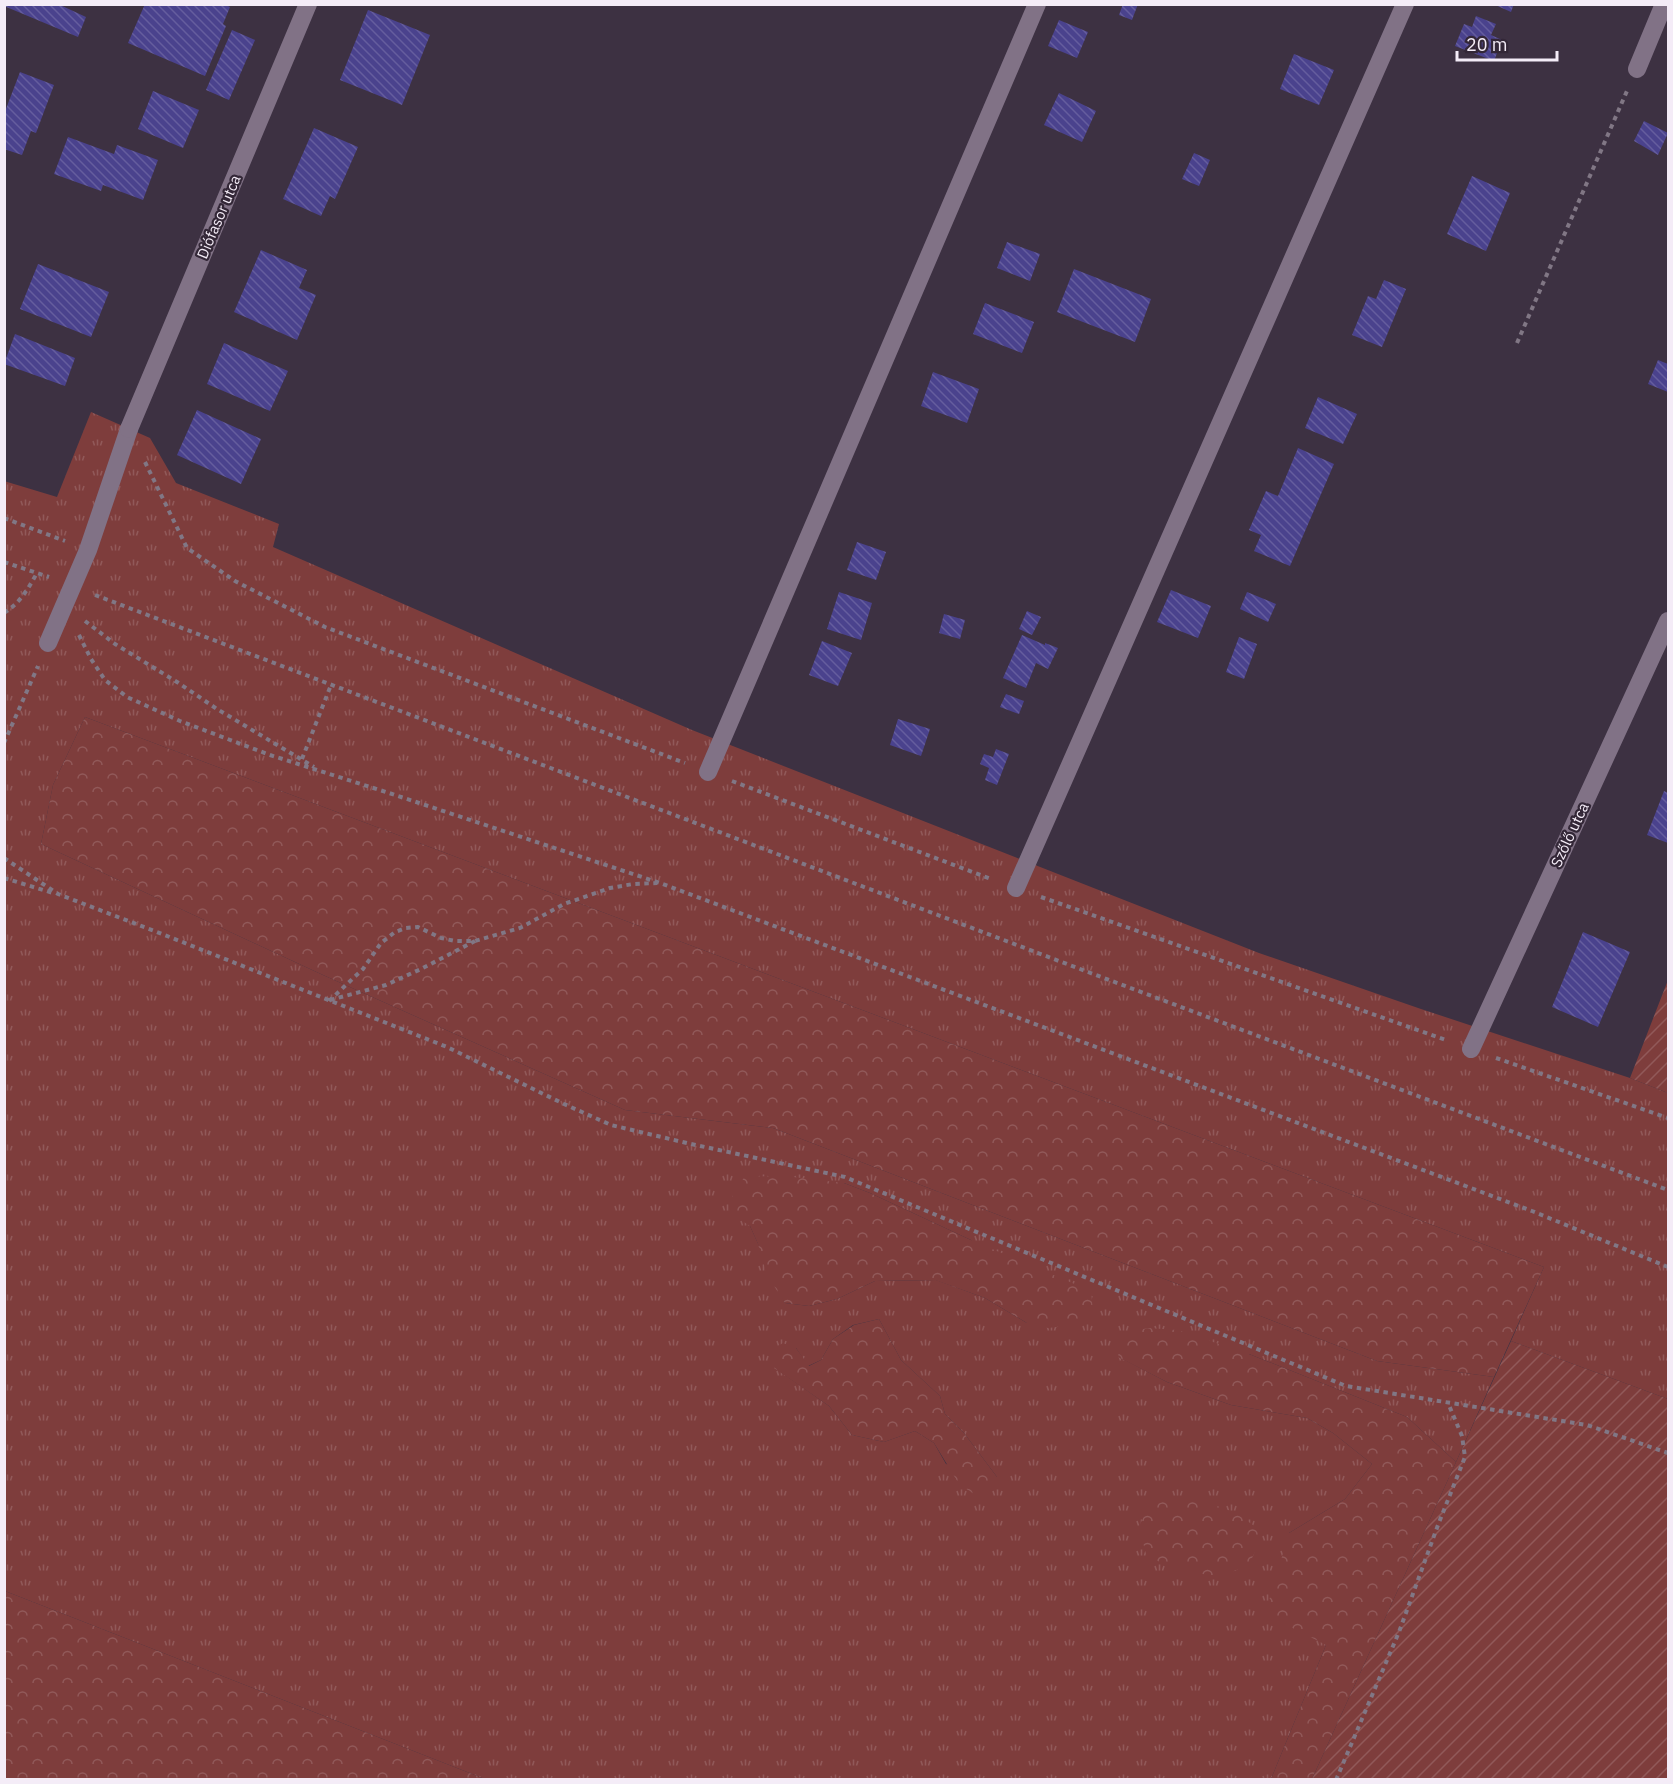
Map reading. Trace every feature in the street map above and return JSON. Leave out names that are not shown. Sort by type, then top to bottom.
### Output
[{"type":"street","name":"Diófasor utca","points":[[48,643],[88,550],[129,429],[308,4]]},
{"type":"street","points":[[708,772],[1037,4]]},
{"type":"street","points":[[1016,888],[1405,4]]},
{"type":"street","points":[[1637,69],[1664,4]]},
{"type":"street","name":"Szőlő utca","points":[[1471,1049],[1668,621]]},
{"type":"path","points":[[1517,344],[1637,69]]},
{"type":"path","points":[[129,429],[187,548],[235,581],[325,627],[1016,888],[1668,1118]]},
{"type":"path","points":[[4,518],[88,550]]},
{"type":"path","points":[[4,562],[37,573],[68,596],[331,685],[1668,1190]]},
{"type":"path","points":[[4,613],[26,594],[37,573]]},
{"type":"path","points":[[68,596],[83,620],[115,644],[217,710],[320,771]]},
{"type":"path","points":[[68,596],[74,625],[105,680],[127,697],[200,729],[270,755],[660,883],[1532,1211],[1668,1267]]},
{"type":"path","points":[[4,743],[48,643]]},
{"type":"path","points":[[302,759],[331,685]]},
{"type":"path","points":[[4,858],[58,894]]},
{"type":"path","points":[[4,878],[58,894],[447,1047],[611,1125],[845,1177],[1346,1386],[1587,1425],[1668,1453]]},
{"type":"path","points":[[329,1001],[386,985],[475,941],[520,928],[564,904],[610,888],[660,883]]},
{"type":"path","points":[[329,1001],[363,969],[381,943],[395,932],[418,927],[441,938],[475,941]]},
{"type":"path","points":[[1336,1779],[1399,1632],[1465,1457],[1462,1436],[1448,1402]]},
{"type":"green space","points":[[91,412],[150,438],[176,483],[279,524],[273,547],[692,730],[1259,953],[1630,1078],[1668,1093],[1668,1399],[1511,1341],[1544,1267],[85,717],[53,785],[41,844],[323,975],[625,1110],[773,1128],[1377,1361],[1494,1377],[1456,1462],[1407,1417],[1249,1354],[1119,1357],[1167,1382],[1231,1405],[1307,1418],[1333,1433],[1372,1464],[1345,1499],[1289,1533],[1326,1645],[1271,1779],[485,1779],[5,1591],[4,481],[57,497]],"holes":[[[844,1183],[971,1240],[1027,1323],[985,1298],[936,1280],[875,1281],[837,1299],[809,1306],[785,1303],[750,1226]],[[879,1319],[901,1360],[940,1396],[945,1414],[964,1433],[997,1477],[946,1464],[934,1443],[915,1431],[884,1442],[852,1435],[829,1406],[775,1368],[796,1348],[808,1366],[821,1360],[833,1339],[853,1325]]]},
{"type":"green space","points":[[85,717],[1544,1267],[1494,1377],[1377,1361],[773,1128],[625,1110],[323,975],[41,844],[53,785]]},
{"type":"green space","points":[[1668,980],[1668,1093],[1630,1078]]},
{"type":"green space","points":[[745,1176],[793,1177],[844,1183],[870,1193],[971,1240],[1091,1291],[1093,1310],[1076,1325],[1048,1328],[1027,1323],[985,1298],[935,1280],[875,1281],[837,1299],[809,1306],[785,1303],[767,1275],[750,1226],[729,1212],[733,1195]]},
{"type":"green space","points":[[879,1319],[901,1360],[940,1396],[945,1414],[964,1433],[997,1477],[991,1488],[974,1494],[959,1484],[934,1443],[915,1431],[884,1442],[852,1435],[829,1406],[774,1368],[773,1349],[783,1343],[796,1348],[809,1366],[821,1360],[833,1339],[854,1325]]},
{"type":"green space","points":[[1148,1328],[1177,1330],[1249,1354],[1407,1417],[1456,1462],[1312,1779],[1271,1779],[1326,1645],[1265,1614],[1289,1533],[1345,1499],[1372,1464],[1333,1433],[1307,1418],[1231,1405],[1167,1382],[1118,1357],[1122,1334]]},
{"type":"green space","points":[[1511,1341],[1668,1399],[1668,1779],[1312,1779]]},
{"type":"green space","points":[[1170,1500],[1209,1503],[1236,1513],[1260,1530],[1257,1548],[1248,1566],[1217,1577],[1166,1566],[1146,1554],[1139,1527],[1148,1506]]},
{"type":"green space","points":[[5,1591],[485,1779],[5,1779]]},
{"type":"building","points":[[4,4],[58,4],[86,17],[78,37],[4,6]]},
{"type":"building","points":[[145,4],[224,4],[230,7],[223,24],[226,26],[205,76],[128,43]]},
{"type":"building","points":[[1123,4],[1138,4],[1132,20],[1119,15]]},
{"type":"building","points":[[1493,4],[1514,4],[1511,12]]},
{"type":"building","points":[[368,10],[430,35],[402,105],[340,80]]},
{"type":"building","points":[[1476,16],[1496,24],[1491,35],[1502,40],[1494,61],[1455,46],[1464,24],[1472,27]]},
{"type":"building","points":[[1059,20],[1088,32],[1077,58],[1048,46]]},
{"type":"building","points":[[232,30],[255,40],[229,100],[206,90]]},
{"type":"building","points":[[1294,54],[1334,70],[1319,105],[1280,89]]},
{"type":"building","points":[[20,72],[54,85],[36,133],[31,131],[22,155],[4,149],[4,114]]},
{"type":"building","points":[[153,91],[199,110],[183,148],[138,129]]},
{"type":"building","points":[[1059,93],[1096,111],[1082,142],[1044,125]]},
{"type":"building","points":[[1644,121],[1668,133],[1658,155],[1634,141]]},
{"type":"building","points":[[314,128],[358,147],[335,199],[330,196],[321,216],[283,199]]},
{"type":"building","points":[[68,137],[114,154],[117,145],[158,160],[143,200],[103,185],[101,191],[54,174]]},
{"type":"building","points":[[1194,153],[1210,160],[1199,186],[1182,179]]},
{"type":"building","points":[[1472,176],[1510,193],[1486,251],[1447,234]]},
{"type":"building","points":[[1007,242],[1040,254],[1030,281],[997,268]]},
{"type":"building","points":[[261,250],[307,270],[299,288],[316,295],[297,340],[234,312]]},
{"type":"building","points":[[38,264],[109,292],[91,337],[20,309]]},
{"type":"building","points":[[1074,269],[1151,299],[1135,342],[1057,312]]},
{"type":"building","points":[[1384,280],[1406,289],[1382,347],[1352,335],[1368,296],[1376,299]]},
{"type":"building","points":[[985,303],[1034,322],[1022,353],[973,334]]},
{"type":"building","points":[[15,334],[75,358],[65,386],[4,364]]},
{"type":"building","points":[[224,343],[288,371],[270,411],[207,384]]},
{"type":"building","points":[[1658,360],[1668,364],[1668,392],[1648,384]]},
{"type":"building","points":[[933,372],[979,389],[967,423],[921,406]]},
{"type":"building","points":[[1318,397],[1357,414],[1343,444],[1305,428]]},
{"type":"building","points":[[197,410],[261,439],[241,484],[177,455]]},
{"type":"building","points":[[1298,448],[1334,464],[1290,566],[1254,551],[1261,535],[1249,530],[1266,491],[1278,496]]},
{"type":"building","points":[[857,542],[886,552],[876,580],[847,570]]},
{"type":"building","points":[[1171,590],[1211,606],[1198,638],[1157,622]]},
{"type":"building","points":[[839,592],[872,603],[861,640],[827,629]]},
{"type":"building","points":[[1247,592],[1276,604],[1268,622],[1240,609]]},
{"type":"building","points":[[1027,611],[1041,617],[1032,635],[1019,629]]},
{"type":"building","points":[[944,614],[965,620],[960,639],[939,633]]},
{"type":"building","points":[[1022,635],[1058,648],[1048,669],[1036,663],[1026,688],[1003,678]]},
{"type":"building","points":[[1239,637],[1257,644],[1244,679],[1226,672]]},
{"type":"building","points":[[822,641],[852,653],[838,686],[809,675]]},
{"type":"building","points":[[1006,694],[1024,701],[1019,714],[1000,707]]},
{"type":"building","points":[[898,719],[930,729],[921,756],[890,745]]},
{"type":"building","points":[[996,749],[1009,754],[997,785],[985,780],[989,768],[980,764],[984,754],[993,757]]},
{"type":"building","points":[[1664,791],[1668,793],[1668,843],[1647,835]]},
{"type":"building","points":[[1583,932],[1630,952],[1598,1027],[1552,1007]]}]
